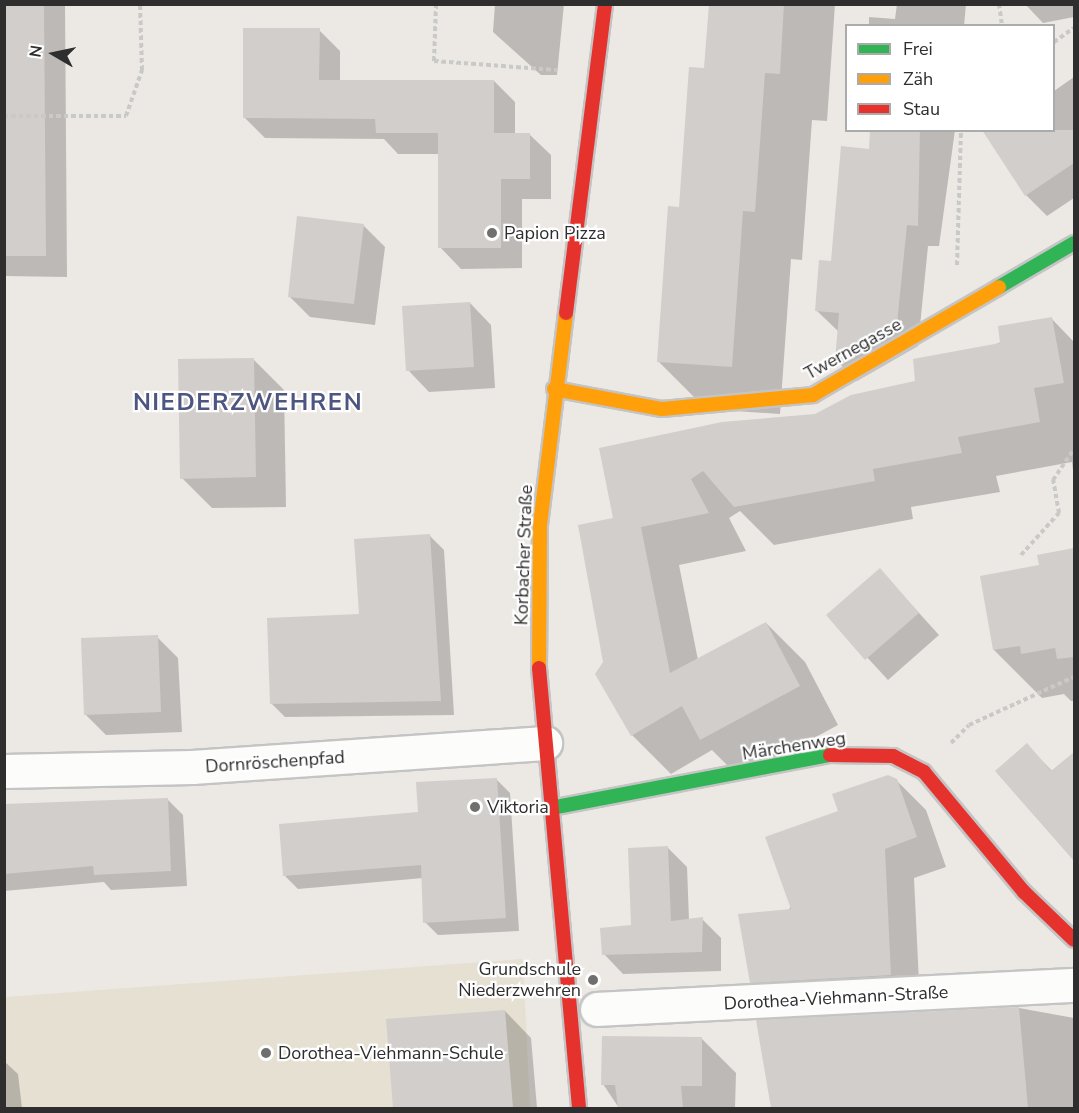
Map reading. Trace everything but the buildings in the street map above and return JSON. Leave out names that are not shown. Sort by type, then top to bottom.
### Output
[{"type":"street","name":"Korbacher Straße","points":[[579,1108],[539,672],[540,525],[554,389],[599,73],[605,4]]},
{"type":"street","name":"Twernegasse","points":[[554,389],[662,409],[813,395],[1074,243]]},
{"type":"street","name":"Dornröschenpfad","points":[[4,771],[192,767],[545,743]]},
{"type":"street","name":"Märchenweg","points":[[551,808],[842,753],[893,756],[924,772],[1024,892],[1074,939]]},
{"type":"street","name":"Dorothea-Viehmann-Straße","points":[[597,1009],[1074,985]]},
{"type":"path","points":[[4,116],[126,116],[142,70],[140,4]]},
{"type":"path","points":[[435,4],[434,61],[599,73]]},
{"type":"path","points":[[999,4],[1002,24]]},
{"type":"path","points":[[1055,41],[1074,28]]},
{"type":"path","points":[[955,312],[961,132]]},
{"type":"path","points":[[1021,555],[1059,513],[1053,480],[1074,449]]},
{"type":"path","points":[[924,772],[969,725],[1074,677]]},
{"type":"shaded area","name":"Dorothea-Viehmann-Schule","points":[[523,959],[530,1108],[5,1108],[5,997]]},
{"type":"traffic: fast","points":[[999,287],[1074,243]]},
{"type":"traffic: fast","points":[[551,808],[830,755]]},
{"type":"traffic: slow","points":[[554,389],[662,409],[813,395],[999,287]]},
{"type":"traffic: slow","points":[[539,668],[540,525],[566,313]]},
{"type":"traffic: jam","points":[[566,313],[605,4]]},
{"type":"traffic: jam","points":[[539,668],[579,1108]]},
{"type":"traffic: jam","points":[[830,755],[893,756],[924,772],[1024,892],[1074,940]]},
{"type":"place","name":"Papion Pizza","points":[[492,233]]},
{"type":"place","name":"Viktoria","points":[[475,807]]},
{"type":"place","name":"Grundschule Niederzwehren","points":[[593,980]]},
{"type":"place","name":"Dorothea-Viehmann-Schule","points":[[266,1053]]},
{"type":"district","name":"NIEDERZWEHREN","points":[[248,403]]}]
